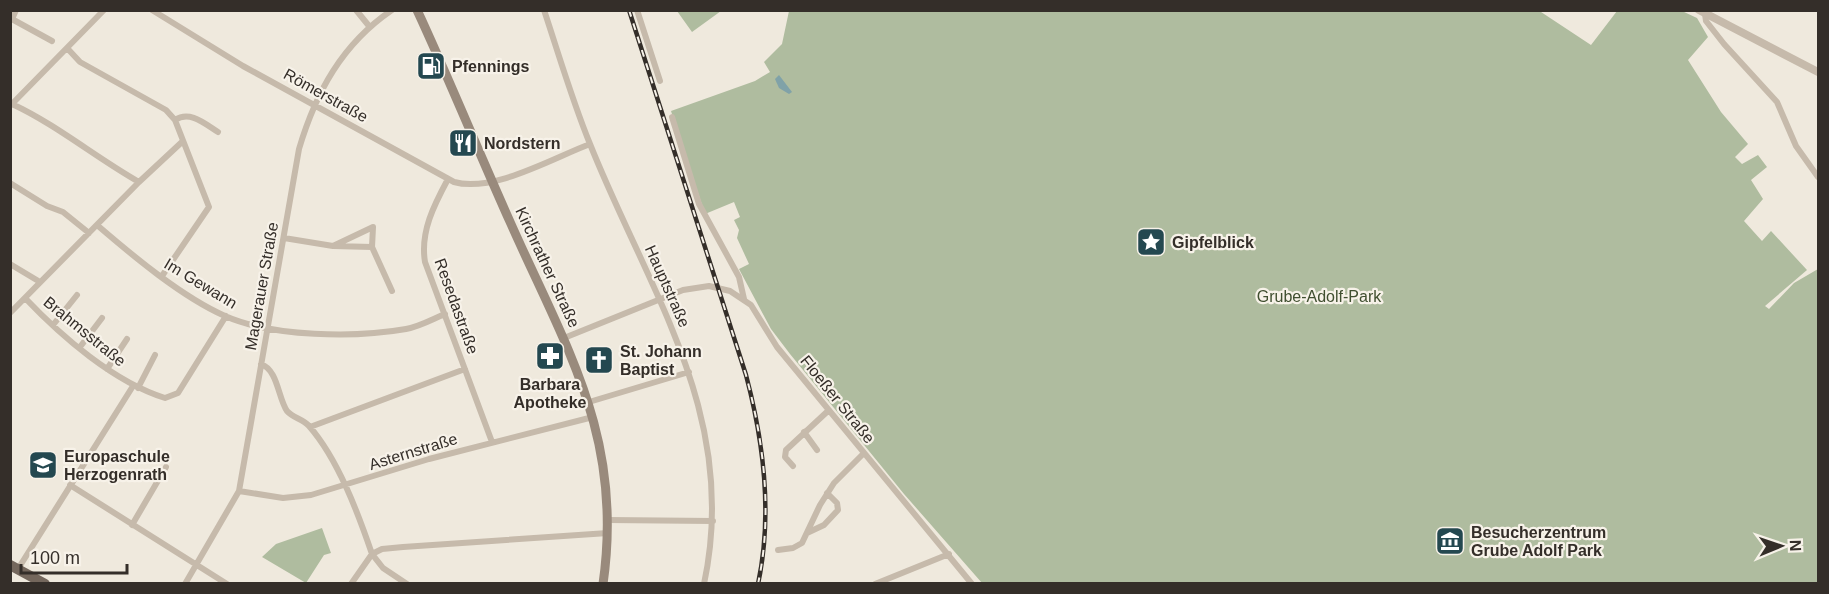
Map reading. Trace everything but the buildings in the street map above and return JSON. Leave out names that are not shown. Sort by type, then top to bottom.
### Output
[{"type":"main road","name":"Kirchrather Straße","points":[[417,10],[492,182],[564,338],[594,417],[606,478],[608,533],[603,584]]},
{"type":"main road","points":[[14,567],[45,584]]},
{"type":"street","points":[[16,10],[11,19],[52,41]]},
{"type":"street","points":[[104,10],[11,105],[53,124],[98,158],[139,182]]},
{"type":"street","name":"Römerstraße","points":[[152,10],[243,66],[314,103],[448,179],[471,185],[492,182],[590,144]]},
{"type":"street","points":[[356,10],[369,26]]},
{"type":"street","name":"Magerauer Straße","points":[[185,584],[238,491],[299,149],[314,103],[340,59],[369,26],[392,10]]},
{"type":"street","name":"Hauptstraße","points":[[544,10],[590,144],[659,299],[689,372],[704,421],[709,453],[712,521],[711,549],[704,584]]},
{"type":"street","points":[[637,10],[660,81]]},
{"type":"street","points":[[1702,12],[1818,72]]},
{"type":"street","points":[[1702,12],[1706,21],[1724,44],[1777,102],[1796,146],[1818,177]]},
{"type":"street","points":[[67,48],[80,62],[166,110],[175,120],[208,200],[206,213],[162,276]]},
{"type":"street","points":[[175,120],[182,115],[190,116],[218,132]]},
{"type":"street","points":[[672,117],[699,204],[739,277],[744,299]]},
{"type":"street","points":[[10,313],[139,182],[183,141]]},
{"type":"street","name":"Resedastraße","points":[[448,179],[433,206],[423,249],[428,274],[492,442]]},
{"type":"street","points":[[10,183],[47,206],[63,212],[89,233]]},
{"type":"street","name":"Im Gewann","points":[[97,225],[162,276],[226,316],[315,334],[342,335],[409,329],[445,314]]},
{"type":"street","points":[[333,246],[373,227],[372,247],[392,291]]},
{"type":"street","points":[[284,238],[333,246],[372,247]]},
{"type":"street","points":[[10,264],[40,282]]},
{"type":"street","name":"Floeßer Straße","points":[[564,338],[682,290],[709,286],[730,291],[744,299],[757,313],[777,347],[972,584]]},
{"type":"street","points":[[52,325],[77,295]]},
{"type":"street","name":"Brahmsstraße","points":[[25,298],[52,325],[107,369],[136,387],[165,398],[178,393],[226,316]]},
{"type":"street","points":[[80,347],[102,318]]},
{"type":"street","points":[[107,369],[127,339]]},
{"type":"street","points":[[14,567],[136,387],[154,355]]},
{"type":"street","points":[[261,364],[266,366],[272,374],[287,410],[310,427],[328,454],[357,510],[372,554],[382,568],[407,584]]},
{"type":"street","points":[[310,427],[465,369]]},
{"type":"street","points":[[589,402],[689,372]]},
{"type":"street","points":[[794,466],[784,453],[829,410]]},
{"type":"street","name":"Asternstraße","points":[[238,491],[283,498],[344,486],[492,442],[594,417]]},
{"type":"street","points":[[804,432],[817,450]]},
{"type":"street","points":[[778,550],[797,547],[807,533],[827,493],[841,474],[864,453]]},
{"type":"street","points":[[132,525],[166,467]]},
{"type":"street","points":[[70,485],[227,584]]},
{"type":"street","points":[[807,533],[824,525],[838,510],[837,503],[827,493]]},
{"type":"street","points":[[608,520],[712,521]]},
{"type":"street","points":[[351,584],[372,554],[382,549],[608,533]]},
{"type":"street","points":[[875,584],[949,554]]},
{"type":"green space","name":"Grube-Adolf-Park","points":[[1538,10],[1591,45],[1617,11],[1682,11],[1697,18],[1708,37],[1688,60],[1721,112],[1748,144],[1735,157],[1742,164],[1758,155],[1767,167],[1751,180],[1763,199],[1744,221],[1762,241],[1771,231],[1807,270],[1765,306],[1769,309],[1794,283],[1818,269],[1818,583],[982,583],[904,494],[771,329],[739,269],[749,264],[737,238],[739,230],[734,220],[740,217],[734,202],[705,214],[671,111],[755,81],[770,72],[764,62],[782,44],[789,11]]},
{"type":"green space","points":[[677,11],[721,11],[692,32]]},
{"type":"green space","points":[[322,528],[331,553],[324,555],[306,583],[262,557],[276,544]]},
{"type":"water","points":[[779,75],[792,92],[789,94],[779,88],[775,79]]},
{"type":"railway","points":[[629,10],[746,375],[758,426],[766,505],[763,558],[758,584]]},
{"type":"place","name":"Pfennings","points":[[431,66]]},
{"type":"place","name":"Nordstern","points":[[463,143]]},
{"type":"place","name":"Gipfelblick","points":[[1151,242]]},
{"type":"place","name":"Barbara Apotheke","points":[[550,356]]},
{"type":"place","name":"St. Johann Baptist","points":[[599,360]]},
{"type":"place","name":"Europaschule Herzogenrath","points":[[43,465]]},
{"type":"place","name":"Besucherzentrum Grube Adolf Park","points":[[1450,541]]}]
